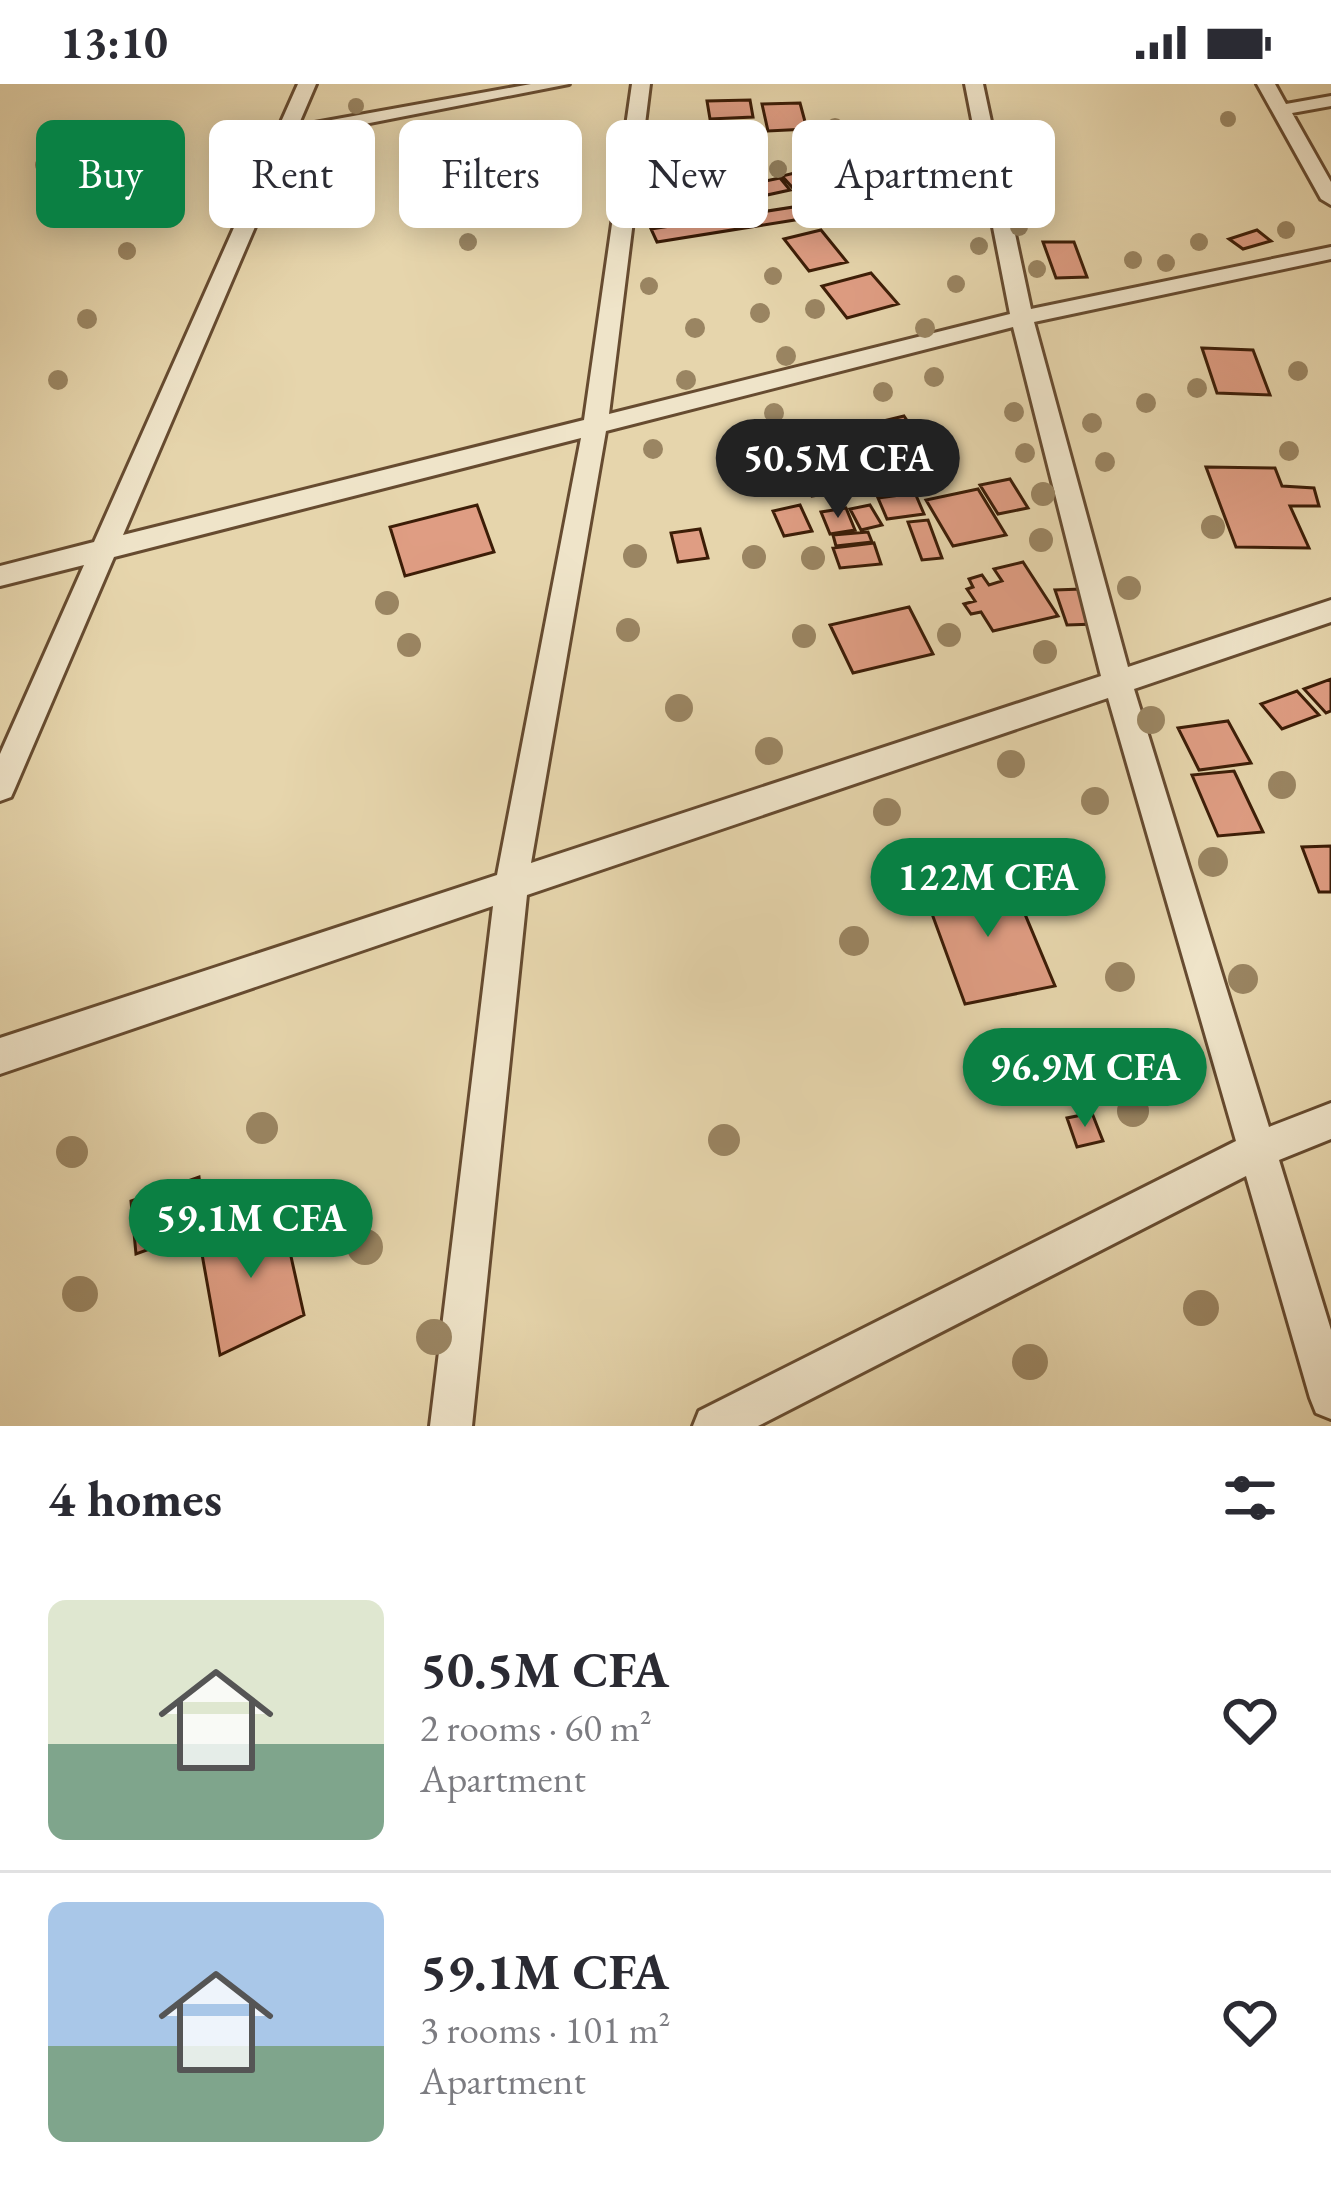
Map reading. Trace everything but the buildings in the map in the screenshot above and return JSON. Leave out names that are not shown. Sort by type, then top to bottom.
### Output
[{"type":"street","points":[[294,120],[307,84]]},
{"type":"street","points":[[365,120],[560,84]]},
{"type":"street","points":[[452,1426],[512,882],[595,427],[641,84]]},
{"type":"street","points":[[974,84],[1022,318],[1117,681],[1331,1398]]},
{"type":"street","points":[[1266,84],[1331,200]]},
{"type":"street","points":[[1280,110],[1331,101]]},
{"type":"street","points":[[0,788],[247,228]]},
{"type":"street","points":[[0,576],[103,546],[1022,318],[1331,253]]},
{"type":"street","points":[[0,1056],[1331,611]]},
{"type":"street","points":[[714,1426],[1260,1149],[1331,1121]]}]
